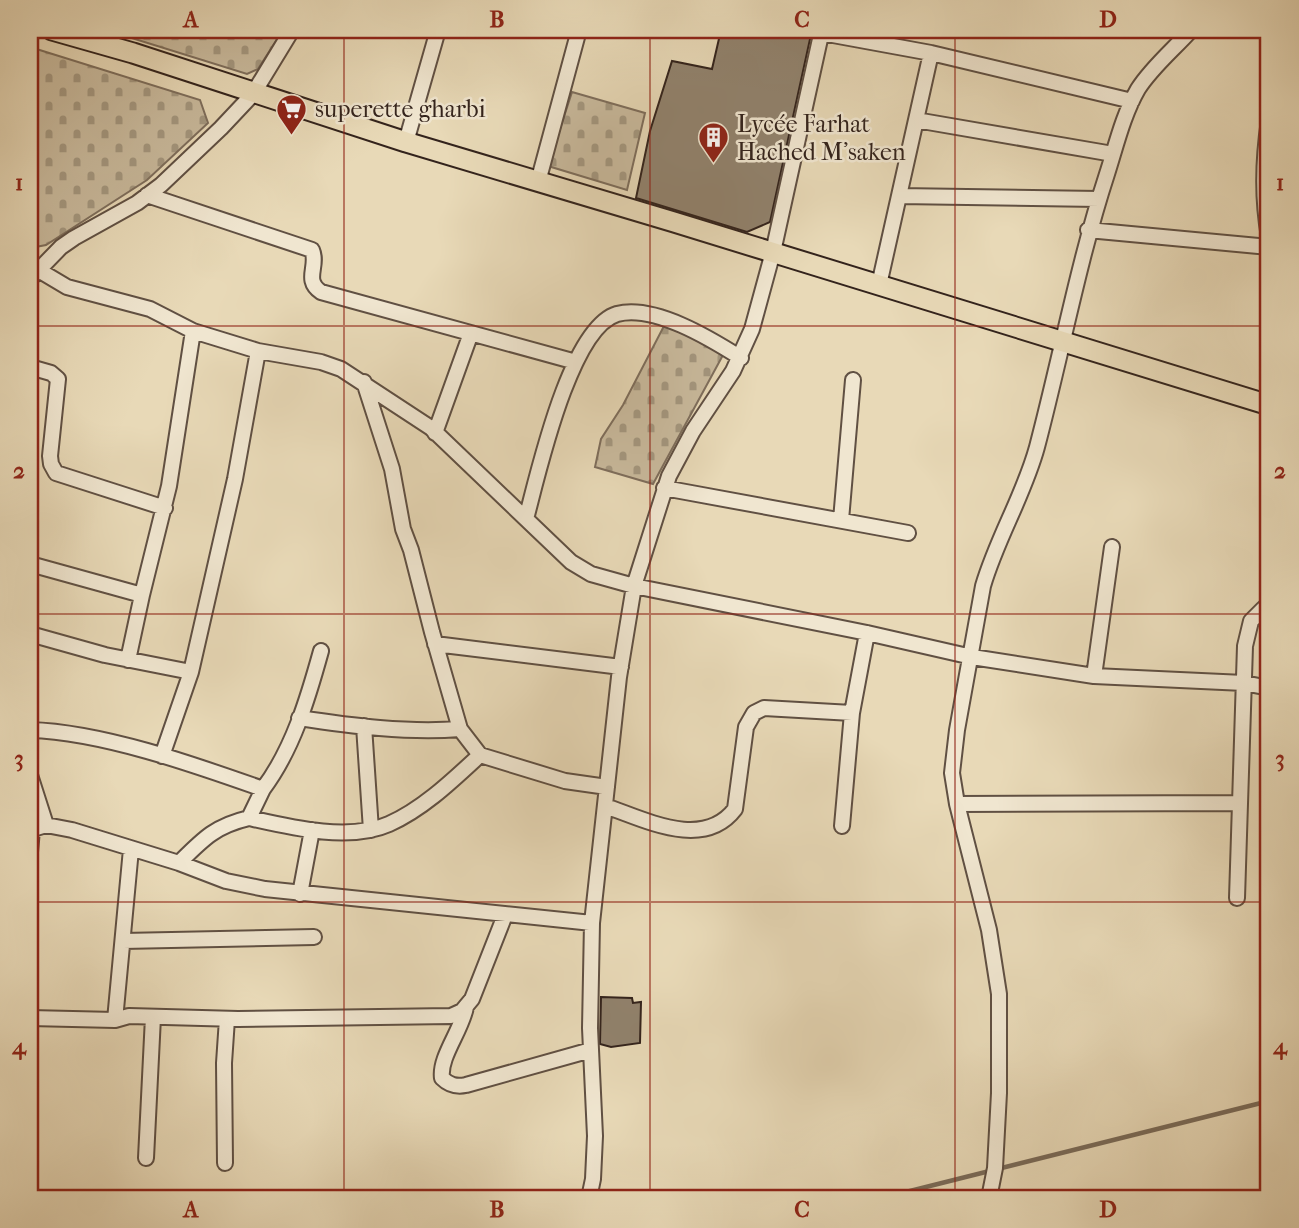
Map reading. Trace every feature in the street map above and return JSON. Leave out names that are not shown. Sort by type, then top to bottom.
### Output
[{"type":"main road","points":[[52,30],[133,53],[406,142],[1269,405]]},
{"type":"street","points":[[292,30],[253,94],[221,128],[137,203],[74,237],[33,271],[67,286],[150,309],[193,331],[258,351],[329,365],[364,382],[435,433],[578,568],[591,574],[634,586],[972,657],[1094,676],[1244,683],[1269,688]]},
{"type":"street","points":[[406,142],[438,30]]},
{"type":"street","points":[[538,182],[579,30]]},
{"type":"street","points":[[989,1198],[995,1168],[999,1093],[999,994],[989,930],[957,804],[952,773],[957,730],[983,586],[1030,472],[1088,230],[1113,154],[1132,100],[1144,80],[1191,30]]},
{"type":"street","points":[[589,1198],[593,1179],[595,1136],[591,1050],[592,923],[621,667],[634,586],[664,488],[685,444],[741,358],[759,307],[822,31],[931,53],[1132,100]]},
{"type":"street","points":[[879,285],[931,53]]},
{"type":"street","points":[[916,120],[1113,154]]},
{"type":"street","points":[[1269,120],[1263,199],[1269,237]]},
{"type":"street","points":[[147,195],[312,250],[315,257],[311,280],[321,292],[576,362]]},
{"type":"street","points":[[899,196],[1099,199]]},
{"type":"street","points":[[1088,230],[1269,247]]},
{"type":"street","points":[[526,519],[557,410],[576,362],[598,328],[606,321],[616,314],[646,315],[686,326],[741,358]]},
{"type":"street","points":[[128,660],[165,508],[193,331]]},
{"type":"street","points":[[435,433],[471,333]]},
{"type":"street","points":[[162,756],[191,672],[235,480],[258,351]]},
{"type":"street","points":[[30,367],[51,373],[58,379],[50,456],[56,472],[165,508]]},
{"type":"street","points":[[841,520],[853,380]]},
{"type":"street","points":[[364,382],[392,469],[402,529],[411,550],[460,729],[480,755],[565,781],[607,787]]},
{"type":"street","points":[[664,488],[908,533]]},
{"type":"street","points":[[1094,676],[1112,547]]},
{"type":"street","points":[[30,564],[142,596]]},
{"type":"street","points":[[1237,898],[1245,646],[1251,621],[1263,609],[1269,608]]},
{"type":"street","points":[[30,634],[128,660],[191,672]]},
{"type":"street","points":[[842,826],[852,713],[867,634]]},
{"type":"street","points":[[435,644],[621,667]]},
{"type":"street","points":[[249,818],[263,789],[282,760],[321,651]]},
{"type":"street","points":[[605,806],[671,828],[695,831],[715,826],[735,809],[746,727],[754,713],[764,708],[852,713]]},
{"type":"street","points":[[299,718],[436,731],[460,729]]},
{"type":"street","points":[[364,726],[371,830]]},
{"type":"street","points":[[30,730],[105,741],[162,756],[263,789]]},
{"type":"street","points":[[180,863],[212,831],[225,824],[249,818],[312,830],[354,832],[388,825],[429,799],[480,755]]},
{"type":"street","points":[[30,775],[36,828],[30,852]]},
{"type":"street","points":[[957,804],[1240,803]]},
{"type":"street","points":[[36,828],[94,835],[226,881],[300,894],[592,923]]},
{"type":"street","points":[[300,894],[312,830]]},
{"type":"street","points":[[115,1020],[131,849]]},
{"type":"street","points":[[30,1018],[115,1020],[129,1016],[227,1019],[451,1016],[466,1007],[472,999],[505,915]]},
{"type":"street","points":[[123,941],[314,937]]},
{"type":"street","points":[[466,1007],[441,1069],[442,1078],[458,1087],[591,1050]]},
{"type":"street","points":[[146,1158],[153,1017]]},
{"type":"street","points":[[225,1163],[224,1063],[227,1019]]},
{"type":"green space","points":[[106,30],[283,30],[258,69],[247,74]]},
{"type":"green space","points":[[30,47],[200,100],[208,123],[147,180],[46,245],[30,248]]},
{"type":"green space","points":[[572,92],[645,113],[627,190],[548,166]]},
{"type":"green space","points":[[664,326],[700,338],[723,355],[653,484],[595,467],[601,439],[623,405]]},
{"type":"building","name":"Lycée Farhat Hached M'saken","points":[[721,30],[812,30],[770,222],[747,232],[636,198],[650,131],[672,61],[712,69]]},
{"type":"building","points":[[601,997],[632,998],[633,1003],[641,1002],[640,1043],[611,1047],[600,1044]]},
{"type":"waterway","points":[[882,1198],[1269,1101]]},
{"type":"place","name":"superette gharbi","points":[[292,136]]},
{"type":"place","name":"Lycée Farhat Hached M'saken","points":[[714,165]]}]
